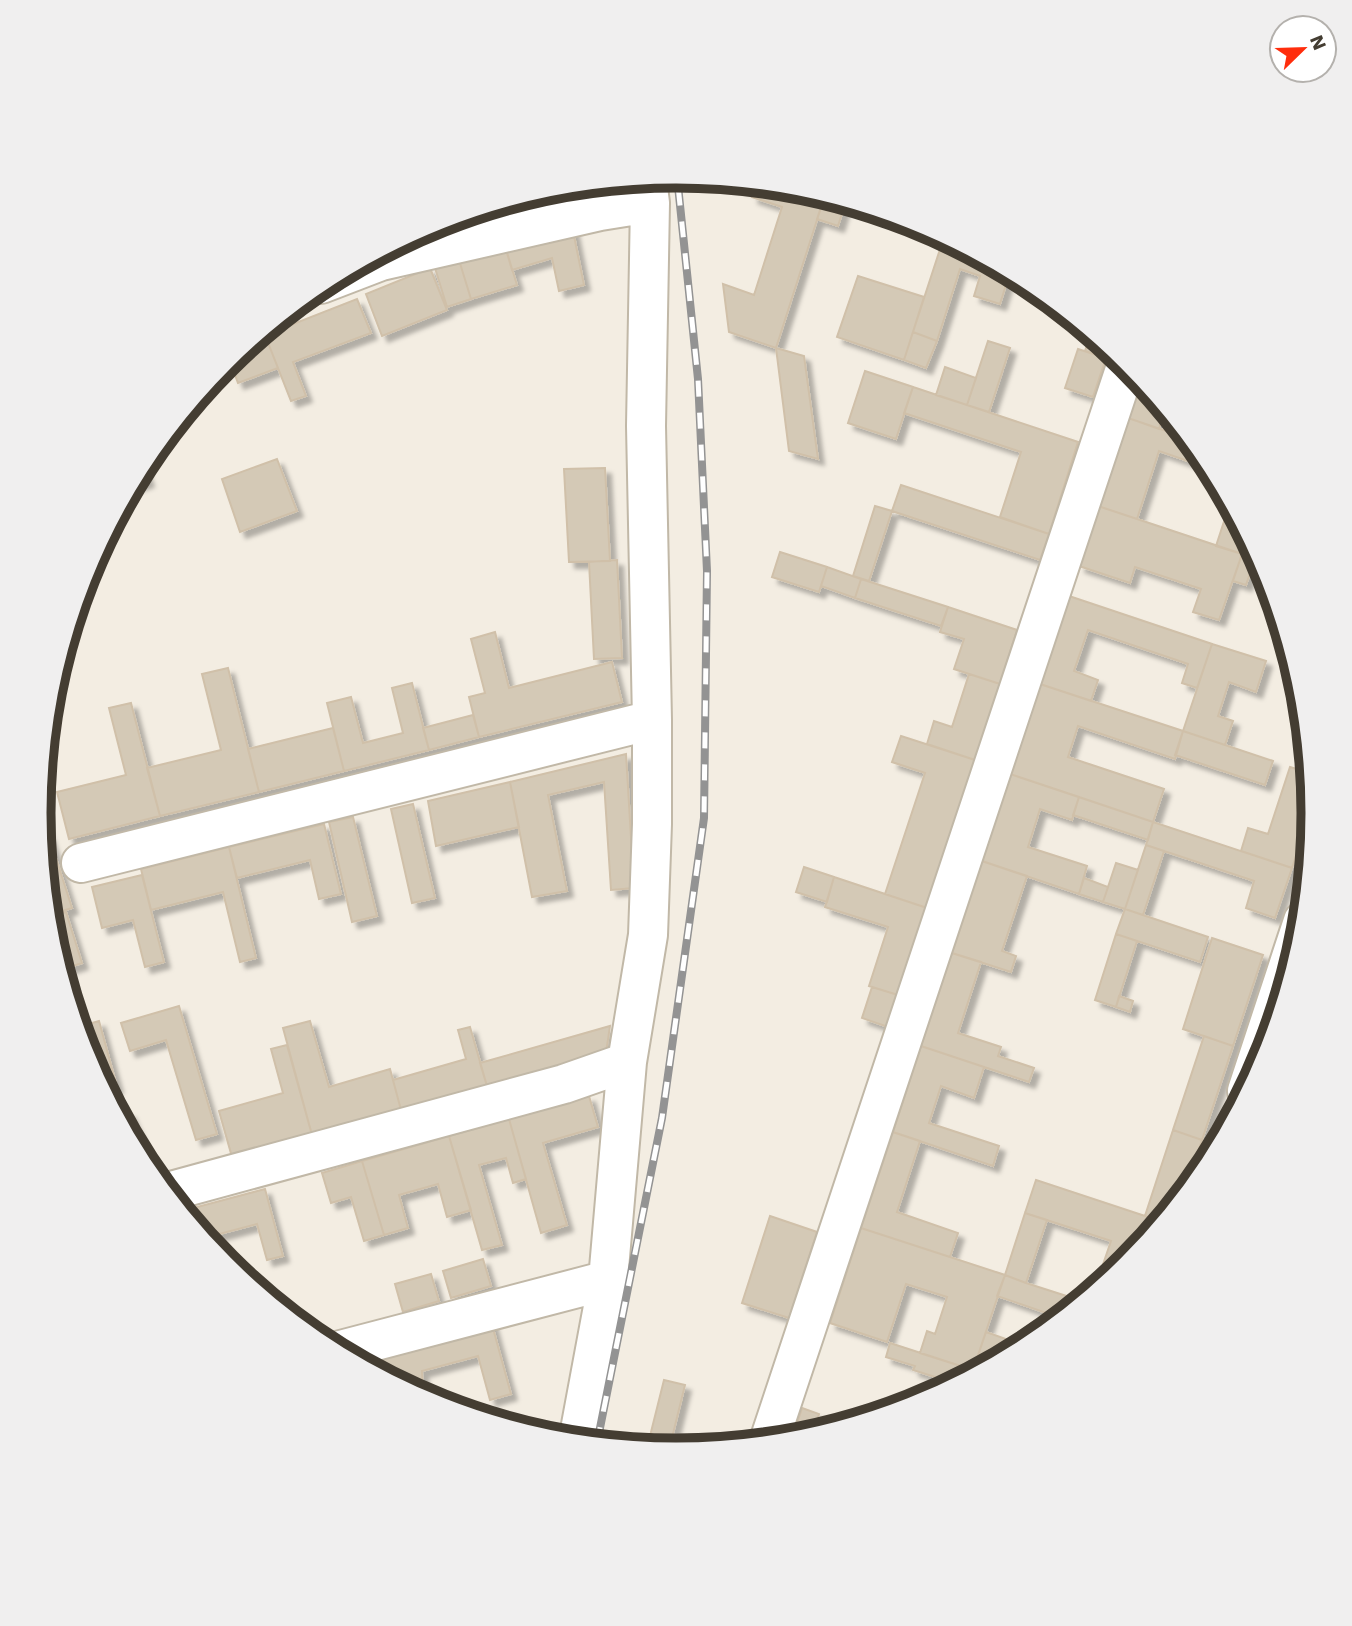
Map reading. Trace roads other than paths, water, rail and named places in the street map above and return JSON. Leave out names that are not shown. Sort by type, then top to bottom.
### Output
[{"type":"street","points":[[397,253],[600,211],[648,191],[646,426],[652,720],[648,935],[627,1062],[608,1280],[580,1431]]},
{"type":"street","points":[[772,1430],[1123,376]]},
{"type":"street","points":[[81,863],[652,720]]},
{"type":"street","points":[[177,1189],[564,1084],[627,1062]]},
{"type":"street","points":[[352,1347],[608,1280]]},
{"type":"railway","points":[[599,1433],[662,1118],[704,818],[707,571],[698,379],[678,188]]}]
